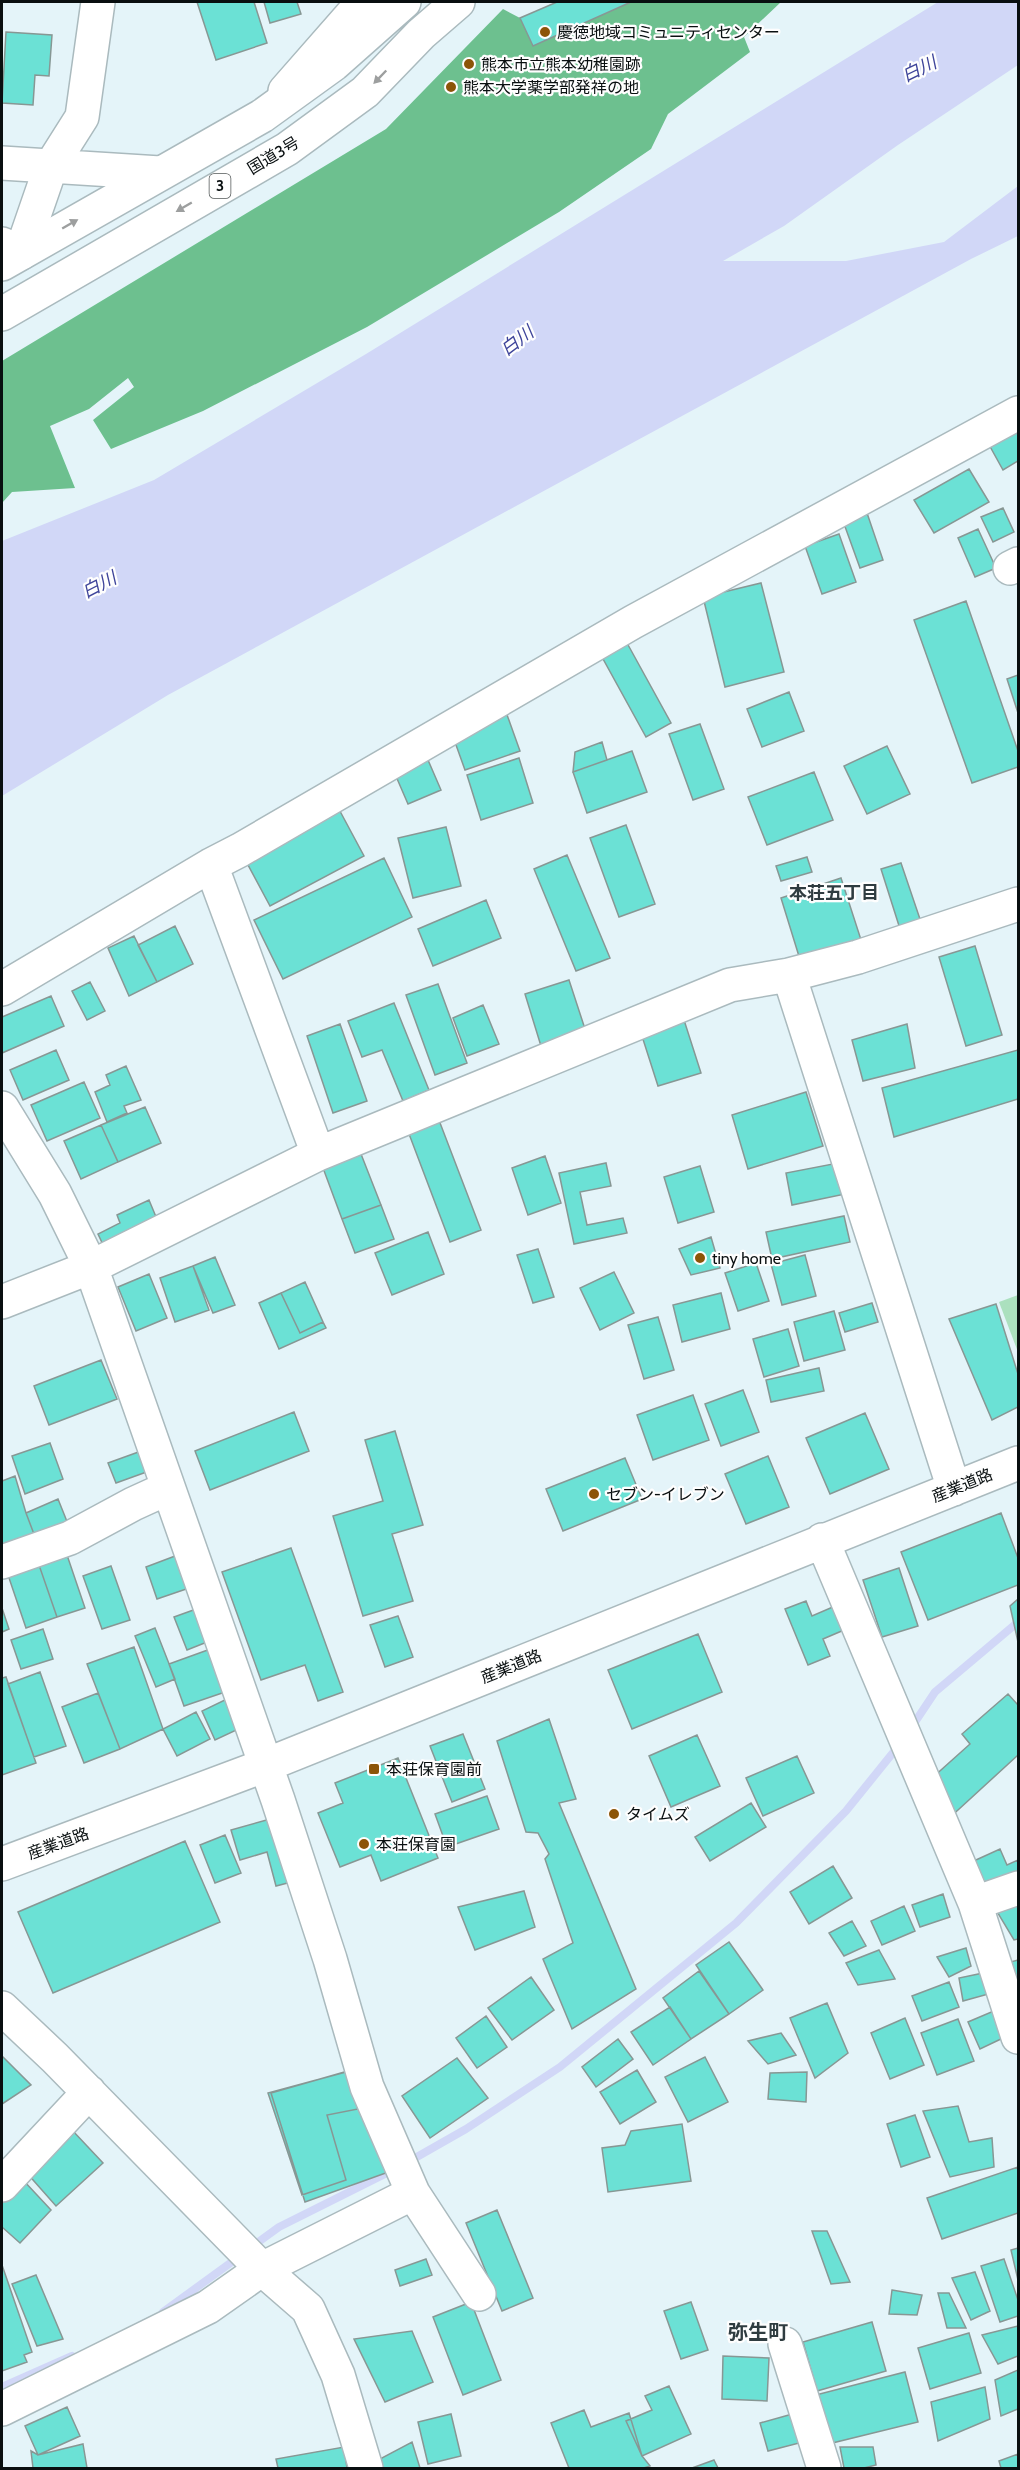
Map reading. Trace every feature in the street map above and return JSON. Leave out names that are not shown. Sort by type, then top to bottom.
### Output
[{"type":"main road","points":[[8,254],[51,166],[82,117],[98,2]]},
{"type":"main road","points":[[262,116],[363,2]]},
{"type":"main road","points":[[8,254],[262,116],[334,64],[404,2]]},
{"type":"main road","points":[[421,34],[429,2]]},
{"type":"main road","name":"国道3号","points":[[2,314],[287,149],[365,92],[421,34],[458,2]]},
{"type":"main road","points":[[2,164],[160,173]]},
{"type":"main road","points":[[2,989],[211,865],[633,622],[1018,413]]},
{"type":"main road","points":[[211,865],[318,1154]]},
{"type":"main road","points":[[2,1302],[91,1267],[318,1154],[730,985],[789,975],[858,957],[1018,904]]},
{"type":"main road","points":[[789,975],[954,1490]]},
{"type":"main road","points":[[2,1108],[55,1194],[91,1267],[266,1765],[330,1959],[368,2087],[411,2188],[479,2294]]},
{"type":"main road","name":"産業道路","points":[[2,1864],[266,1765],[822,1540],[954,1490],[1018,1462]]},
{"type":"main road","points":[[2,1562],[70,1538],[133,1503],[168,1488]]},
{"type":"main road","points":[[822,1540],[975,1903],[1018,2037]]},
{"type":"main road","points":[[975,1903],[1018,1888]]},
{"type":"main road","points":[[2,2008],[89,2092],[262,2269],[308,2309],[338,2375],[366,2469]]},
{"type":"main road","points":[[2,2185],[89,2092]]},
{"type":"main road","points":[[2,2409],[208,2307],[262,2269],[411,2188]]},
{"type":"main road","points":[[785,2344],[824,2469]]},
{"type":"green space","points":[[631,2],[781,2],[744,37],[750,52],[668,114],[651,149],[559,212],[367,327],[203,411],[111,449],[93,420],[134,387],[128,378],[89,409],[50,426],[75,488],[12,492],[2,503],[2,361],[386,129],[503,9],[520,18],[533,46]]},
{"type":"green space","points":[[1018,1295],[1018,1352],[999,1302]]},
{"type":"water","name":"白川","points":[[938,2],[1018,2],[1018,65],[898,145],[784,226],[723,261],[846,261],[944,242],[1018,186],[1018,236],[971,259],[168,695],[2,796],[2,541],[154,480],[366,354]]},
{"type":"building","points":[[197,2],[254,2],[267,43],[216,60]]},
{"type":"building","points":[[264,2],[297,2],[301,14],[270,23]]},
{"type":"building","name":"慶徳地域コミュニティセンター","points":[[557,2],[631,2],[533,46],[520,18]]},
{"type":"building","points":[[6,32],[52,35],[49,76],[35,75],[33,105],[2,103]]},
{"type":"building","points":[[1018,424],[1018,461],[1003,470],[987,441]]},
{"type":"building","points":[[969,469],[989,502],[934,533],[914,500]]},
{"type":"building","points":[[1003,508],[1014,532],[993,542],[981,517]]},
{"type":"building","points":[[867,513],[883,560],[860,568],[843,521]]},
{"type":"building","points":[[978,529],[996,568],[975,577],[958,538]]},
{"type":"building","points":[[839,534],[856,582],[822,594],[805,546]]},
{"type":"building","points":[[761,583],[784,672],[725,687],[703,597]]},
{"type":"building","points":[[966,601],[1018,751],[1018,767],[972,783],[914,620]]},
{"type":"building","points":[[627,643],[671,723],[646,737],[602,657]]},
{"type":"building","points":[[1018,675],[1018,713],[1007,679]]},
{"type":"building","points":[[789,692],[804,731],[762,747],[747,709]]},
{"type":"building","points":[[506,712],[520,751],[465,770],[451,731]]},
{"type":"building","points":[[700,724],[724,789],[693,800],[669,734]]},
{"type":"building","points":[[602,742],[607,760],[573,772],[575,752]]},
{"type":"building","points":[[887,746],[910,794],[867,814],[844,766]]},
{"type":"building","points":[[632,751],[647,792],[587,813],[573,772]]},
{"type":"building","points":[[519,758],[533,803],[481,820],[467,775]]},
{"type":"building","points":[[428,760],[441,790],[408,804],[395,774]]},
{"type":"building","points":[[814,772],[833,820],[767,845],[748,797]]},
{"type":"building","points":[[334,800],[364,856],[270,906],[240,850]]},
{"type":"building","points":[[626,825],[655,904],[619,917],[590,838]]},
{"type":"building","points":[[446,827],[461,886],[413,898],[398,838]]},
{"type":"building","points":[[567,855],[610,958],[576,971],[534,869]]},
{"type":"building","points":[[807,857],[812,872],[781,881],[776,866]]},
{"type":"building","points":[[384,858],[412,917],[283,979],[254,920]]},
{"type":"building","points":[[901,863],[922,925],[901,932],[881,869]]},
{"type":"building","points":[[841,878],[863,946],[802,966],[781,898]]},
{"type":"building","points":[[486,900],[501,938],[433,966],[418,929]]},
{"type":"building","points":[[175,926],[193,964],[157,982],[138,945]]},
{"type":"building","points":[[134,936],[157,982],[129,996],[108,948]]},
{"type":"building","points":[[975,946],[1002,1035],[966,1046],[939,957]]},
{"type":"building","points":[[569,980],[586,1032],[541,1046],[525,994]]},
{"type":"building","points":[[90,982],[105,1011],[87,1020],[72,991]]},
{"type":"building","points":[[438,984],[467,1063],[435,1075],[406,995]]},
{"type":"building","points":[[51,996],[64,1026],[2,1053],[2,1017]]},
{"type":"building","points":[[394,1003],[429,1090],[403,1101],[382,1050],[362,1057],[348,1021]]},
{"type":"building","points":[[483,1005],[499,1044],[467,1056],[453,1018]]},
{"type":"building","points":[[684,1020],[701,1073],[658,1086],[641,1033]]},
{"type":"building","points":[[340,1024],[367,1101],[333,1113],[307,1036]]},
{"type":"building","points":[[907,1024],[915,1068],[863,1081],[852,1040]]},
{"type":"building","points":[[56,1050],[69,1080],[23,1100],[10,1070]]},
{"type":"building","points":[[1018,1050],[1018,1099],[894,1137],[882,1088]]},
{"type":"building","points":[[126,1066],[141,1100],[124,1106],[127,1113],[107,1122],[95,1092],[110,1085],[106,1075]]},
{"type":"building","points":[[84,1082],[100,1118],[47,1141],[31,1105]]},
{"type":"building","points":[[806,1092],[823,1146],[748,1169],[732,1115]]},
{"type":"building","points":[[145,1107],[161,1143],[118,1162],[101,1125]]},
{"type":"building","points":[[437,1115],[481,1230],[450,1242],[406,1126]]},
{"type":"building","points":[[101,1125],[118,1162],[81,1179],[64,1141]]},
{"type":"building","points":[[361,1154],[381,1205],[342,1219],[323,1168]]},
{"type":"building","points":[[545,1156],[561,1203],[528,1215],[512,1168]]},
{"type":"building","points":[[843,1162],[850,1193],[792,1205],[786,1173]]},
{"type":"building","points":[[606,1163],[611,1186],[580,1192],[587,1225],[623,1218],[627,1233],[574,1244],[559,1173]]},
{"type":"building","points":[[700,1166],[714,1212],[678,1223],[664,1177]]},
{"type":"building","points":[[149,1200],[159,1224],[105,1249],[98,1234],[120,1223],[117,1215]]},
{"type":"building","points":[[381,1205],[394,1239],[355,1253],[342,1219]]},
{"type":"building","points":[[844,1216],[850,1242],[772,1259],[766,1232]]},
{"type":"building","points":[[428,1232],[444,1274],[392,1295],[375,1253]]},
{"type":"building","name":"tiny home","points":[[711,1237],[720,1268],[691,1275],[679,1249]]},
{"type":"building","points":[[538,1249],[554,1297],[533,1303],[517,1255]]},
{"type":"building","points":[[805,1255],[816,1296],[782,1305],[771,1264]]},
{"type":"building","points":[[215,1257],[235,1305],[213,1313],[193,1266]]},
{"type":"building","points":[[756,1263],[769,1301],[738,1311],[725,1273]]},
{"type":"building","points":[[193,1266],[209,1310],[175,1322],[160,1278]]},
{"type":"building","points":[[614,1272],[634,1313],[600,1330],[580,1288]]},
{"type":"building","points":[[149,1274],[167,1318],[136,1331],[118,1287]]},
{"type":"building","points":[[305,1282],[323,1322],[300,1333],[281,1293]]},
{"type":"building","points":[[281,1293],[300,1333],[323,1322],[326,1328],[279,1349],[259,1303]]},
{"type":"building","points":[[721,1293],[730,1329],[682,1342],[673,1305]]},
{"type":"building","points":[[872,1303],[878,1322],[845,1332],[839,1313]]},
{"type":"building","points":[[996,1304],[1018,1374],[1018,1407],[992,1420],[949,1319]]},
{"type":"building","points":[[834,1311],[845,1350],[804,1361],[794,1322]]},
{"type":"building","points":[[658,1317],[674,1370],[644,1379],[628,1325]]},
{"type":"building","points":[[788,1329],[799,1366],[764,1377],[753,1339]]},
{"type":"building","points":[[101,1360],[117,1399],[49,1425],[34,1386]]},
{"type":"building","points":[[819,1368],[824,1391],[771,1402],[766,1380]]},
{"type":"building","points":[[743,1390],[759,1432],[721,1446],[705,1404]]},
{"type":"building","points":[[693,1395],[709,1440],[653,1460],[637,1415]]},
{"type":"building","points":[[294,1412],[309,1451],[210,1490],[195,1451]]},
{"type":"building","points":[[865,1413],[889,1469],[830,1494],[806,1438]]},
{"type":"building","points":[[395,1431],[423,1525],[392,1534],[413,1601],[363,1616],[333,1516],[383,1501],[365,1440]]},
{"type":"building","points":[[50,1443],[63,1479],[25,1494],[12,1456]]},
{"type":"building","points":[[144,1450],[152,1470],[116,1483],[108,1463]]},
{"type":"building","points":[[768,1456],[789,1507],[746,1524],[725,1474]]},
{"type":"building","name":"セブン-イレブン","points":[[625,1458],[642,1499],[563,1531],[546,1489]]},
{"type":"building","points":[[15,1476],[37,1542],[2,1554],[2,1481]]},
{"type":"building","points":[[58,1499],[70,1529],[37,1542],[26,1513]]},
{"type":"building","points":[[1001,1513],[1018,1558],[1018,1585],[928,1620],[901,1552]]},
{"type":"building","points":[[291,1548],[343,1692],[318,1701],[305,1665],[261,1680],[222,1572]]},
{"type":"building","points":[[183,1553],[195,1586],[157,1599],[146,1567]]},
{"type":"building","points":[[67,1555],[85,1608],[57,1617],[39,1565]]},
{"type":"building","points":[[39,1565],[57,1617],[26,1628],[8,1575]]},
{"type":"building","points":[[111,1566],[130,1620],[102,1629],[83,1576]]},
{"type":"building","points":[[899,1568],[918,1626],[882,1637],[863,1580]]},
{"type":"building","points":[[1018,1599],[1018,1642],[1010,1606]]},
{"type":"building","points":[[806,1601],[812,1616],[842,1603],[851,1627],[823,1639],[830,1656],[808,1665],[785,1609]]},
{"type":"building","points":[[2,1608],[9,1629],[2,1632]]},
{"type":"building","points":[[199,1608],[212,1640],[187,1650],[174,1617]]},
{"type":"building","points":[[398,1616],[413,1657],[385,1667],[370,1625]]},
{"type":"building","points":[[155,1628],[175,1679],[156,1687],[135,1636]]},
{"type":"building","points":[[43,1629],[53,1659],[21,1669],[11,1640]]},
{"type":"building","points":[[698,1634],[722,1692],[632,1729],[608,1670]]},
{"type":"building","points":[[134,1647],[163,1729],[120,1749],[87,1664]]},
{"type":"building","points":[[216,1647],[231,1690],[184,1706],[169,1664]]},
{"type":"building","points":[[40,1672],[66,1746],[34,1757],[8,1684]]},
{"type":"building","points":[[6,1677],[36,1763],[2,1775],[2,1678]]},
{"type":"building","points":[[98,1693],[120,1749],[84,1763],[62,1707]]},
{"type":"building","points":[[1008,1694],[1018,1705],[1018,1755],[946,1821],[931,1779],[970,1744],[962,1734]]},
{"type":"building","points":[[231,1697],[245,1726],[215,1740],[202,1711]]},
{"type":"building","points":[[196,1712],[210,1739],[177,1756],[163,1729]]},
{"type":"building","points":[[549,1719],[576,1799],[559,1803],[636,1989],[572,2029],[543,1959],[573,1943],[545,1859],[549,1854],[538,1833],[526,1832],[497,1741]]},
{"type":"building","points":[[463,1734],[485,1789],[452,1802],[430,1746]]},
{"type":"building","points":[[697,1735],[720,1786],[671,1807],[649,1756]]},
{"type":"building","points":[[797,1756],[814,1793],[763,1816],[746,1778]]},
{"type":"building","points":[[398,1758],[438,1858],[381,1881],[371,1855],[340,1867],[318,1813],[343,1803],[335,1783]]},
{"type":"building","points":[[487,1796],[499,1829],[447,1847],[435,1814]]},
{"type":"building","points":[[751,1803],[766,1827],[710,1861],[695,1837]]},
{"type":"building","points":[[281,1816],[299,1880],[276,1886],[267,1852],[240,1860],[231,1830]]},
{"type":"building","points":[[225,1835],[241,1873],[215,1883],[200,1845]]},
{"type":"building","points":[[185,1841],[220,1922],[53,1993],[18,1912]]},
{"type":"building","points":[[1000,1849],[1007,1865],[1018,1860],[1018,1880],[979,1898],[965,1865]]},
{"type":"building","points":[[833,1866],[852,1898],[809,1924],[790,1892]]},
{"type":"building","points":[[524,1891],[535,1927],[475,1950],[458,1907]]},
{"type":"building","points":[[943,1894],[950,1917],[920,1927],[912,1905]]},
{"type":"building","points":[[1018,1903],[1018,1939],[1014,1940],[996,1910]]},
{"type":"building","points":[[904,1906],[915,1931],[882,1945],[871,1921]]},
{"type":"building","points":[[852,1921],[866,1946],[844,1956],[829,1933]]},
{"type":"building","points":[[729,1942],[763,1990],[729,2014],[696,1965]]},
{"type":"building","points":[[966,1948],[971,1966],[949,1977],[937,1957]]},
{"type":"building","points":[[879,1950],[895,1979],[858,1985],[846,1963]]},
{"type":"building","points":[[1018,1960],[1018,2000],[1007,1963]]},
{"type":"building","points":[[699,1971],[729,2014],[691,2039],[663,1998]]},
{"type":"building","points":[[988,1972],[992,1993],[963,2001],[959,1978]]},
{"type":"building","points":[[531,1977],[554,2010],[512,2040],[488,2008]]},
{"type":"building","points":[[949,1982],[959,2007],[922,2021],[912,1996]]},
{"type":"building","points":[[827,2003],[848,2053],[815,2078],[790,2018]]},
{"type":"building","points":[[670,2007],[691,2039],[653,2065],[631,2032]]},
{"type":"building","points":[[996,2010],[1003,2038],[980,2049],[968,2022]]},
{"type":"building","points":[[486,2016],[507,2047],[477,2068],[456,2038]]},
{"type":"building","points":[[905,2018],[924,2065],[890,2079],[871,2033]]},
{"type":"building","points":[[958,2019],[974,2061],[937,2075],[921,2033]]},
{"type":"building","points":[[781,2033],[796,2055],[768,2064],[748,2041]]},
{"type":"building","points":[[618,2039],[633,2059],[596,2087],[582,2067]]},
{"type":"building","points":[[2,2056],[31,2085],[2,2104]]},
{"type":"building","points":[[705,2057],[728,2102],[688,2122],[665,2077]]},
{"type":"building","points":[[457,2058],[488,2098],[430,2138],[402,2096]]},
{"type":"building","points":[[355,2069],[394,2170],[305,2202],[271,2093]]},
{"type":"building","points":[[637,2070],[656,2102],[620,2124],[600,2092]]},
{"type":"building","points":[[346,2072],[358,2109],[327,2115],[346,2180],[302,2195],[268,2093]]},
{"type":"building","points":[[807,2072],[806,2102],[768,2099],[770,2073]]},
{"type":"building","points":[[958,2106],[969,2142],[992,2138],[994,2167],[950,2177],[923,2111]]},
{"type":"building","points":[[915,2115],[930,2157],[901,2167],[887,2124]]},
{"type":"building","points":[[682,2124],[691,2181],[608,2192],[602,2148],[625,2145],[631,2131]]},
{"type":"building","points":[[72,2130],[103,2163],[56,2206],[26,2172]]},
{"type":"building","points":[[1018,2167],[1018,2213],[942,2239],[927,2198]]},
{"type":"building","points":[[23,2180],[51,2210],[20,2243],[2,2227],[2,2202]]},
{"type":"building","points":[[497,2210],[533,2298],[502,2311],[466,2223]]},
{"type":"building","points":[[812,2231],[827,2231],[850,2282],[831,2284]]},
{"type":"building","points":[[1018,2248],[1018,2280],[1011,2250]]},
{"type":"building","points":[[426,2259],[432,2275],[400,2286],[395,2270]]},
{"type":"building","points":[[1004,2259],[1018,2300],[1018,2316],[1000,2322],[981,2266]]},
{"type":"building","points":[[2,2265],[32,2352],[24,2355],[27,2362],[2,2371]]},
{"type":"building","points":[[975,2272],[990,2311],[971,2320],[952,2278]]},
{"type":"building","points":[[36,2275],[63,2339],[37,2346],[12,2284]]},
{"type":"building","points":[[892,2290],[922,2295],[917,2315],[889,2314]]},
{"type":"building","points":[[938,2293],[949,2293],[966,2328],[947,2328]]},
{"type":"building","points":[[471,2302],[501,2380],[463,2395],[433,2317]]},
{"type":"building","points":[[691,2302],[708,2350],[681,2359],[664,2311]]},
{"type":"building","points":[[872,2322],[886,2371],[817,2391],[803,2342]]},
{"type":"building","points":[[1018,2326],[1018,2356],[998,2364],[982,2335]]},
{"type":"building","points":[[412,2331],[433,2382],[385,2402],[354,2339]]},
{"type":"building","points":[[969,2333],[981,2373],[930,2389],[918,2348]]},
{"type":"building","points":[[723,2356],[769,2358],[767,2401],[722,2399]]},
{"type":"building","points":[[1018,2370],[1018,2409],[1001,2416],[995,2380]]},
{"type":"building","points":[[905,2372],[918,2422],[820,2446],[808,2397]]},
{"type":"building","points":[[669,2386],[691,2434],[642,2456],[626,2421],[652,2410],[645,2396]]},
{"type":"building","points":[[985,2387],[990,2419],[938,2441],[931,2402]]},
{"type":"building","points":[[67,2407],[80,2436],[38,2455],[25,2426]]},
{"type":"building","points":[[584,2410],[591,2427],[629,2413],[642,2456],[650,2466],[644,2468],[569,2468],[551,2423]]},
{"type":"building","points":[[796,2413],[803,2442],[768,2451],[760,2423]]},
{"type":"building","points":[[451,2414],[461,2456],[428,2464],[418,2422]]},
{"type":"building","points":[[412,2442],[420,2468],[382,2468],[378,2460]]},
{"type":"building","points":[[83,2444],[87,2468],[33,2468],[31,2451],[38,2455]]},
{"type":"building","points":[[344,2447],[347,2468],[278,2468],[276,2459]]},
{"type":"building","points":[[840,2447],[873,2447],[876,2465],[864,2468],[844,2468]]},
{"type":"building","points":[[1018,2454],[1018,2468],[1001,2468],[999,2461]]},
{"type":"building","points":[[714,2460],[718,2468],[692,2468]]},
{"type":"waterway","points":[[911,1728],[935,1692],[1018,1622]]},
{"type":"waterway","points":[[408,2162],[466,2129],[560,2067],[736,1923],[846,1811],[900,1744]]},
{"type":"waterway","points":[[250,2248],[279,2227],[397,2168]]},
{"type":"waterway","points":[[163,2312],[240,2256]]},
{"type":"waterway","points":[[2,2387],[72,2356]]},
{"type":"place","name":"慶徳地域コミュニティセンター","points":[[545,32]]},
{"type":"place","name":"熊本市立熊本幼稚園跡","points":[[469,64]]},
{"type":"place","name":"熊本大学薬学部発祥の地","points":[[451,87]]},
{"type":"place","name":"tiny home","points":[[700,1258]]},
{"type":"place","name":"セブン-イレブン","points":[[594,1494]]},
{"type":"place","name":"本荘保育園前","points":[[374,1769]]},
{"type":"place","name":"タイムズ","points":[[614,1814]]},
{"type":"place","name":"本荘保育園","points":[[364,1844]]},
{"type":"district","name":"本荘五丁目","points":[[834,893]]},
{"type":"district","name":"弥生町","points":[[758,2332]]}]
